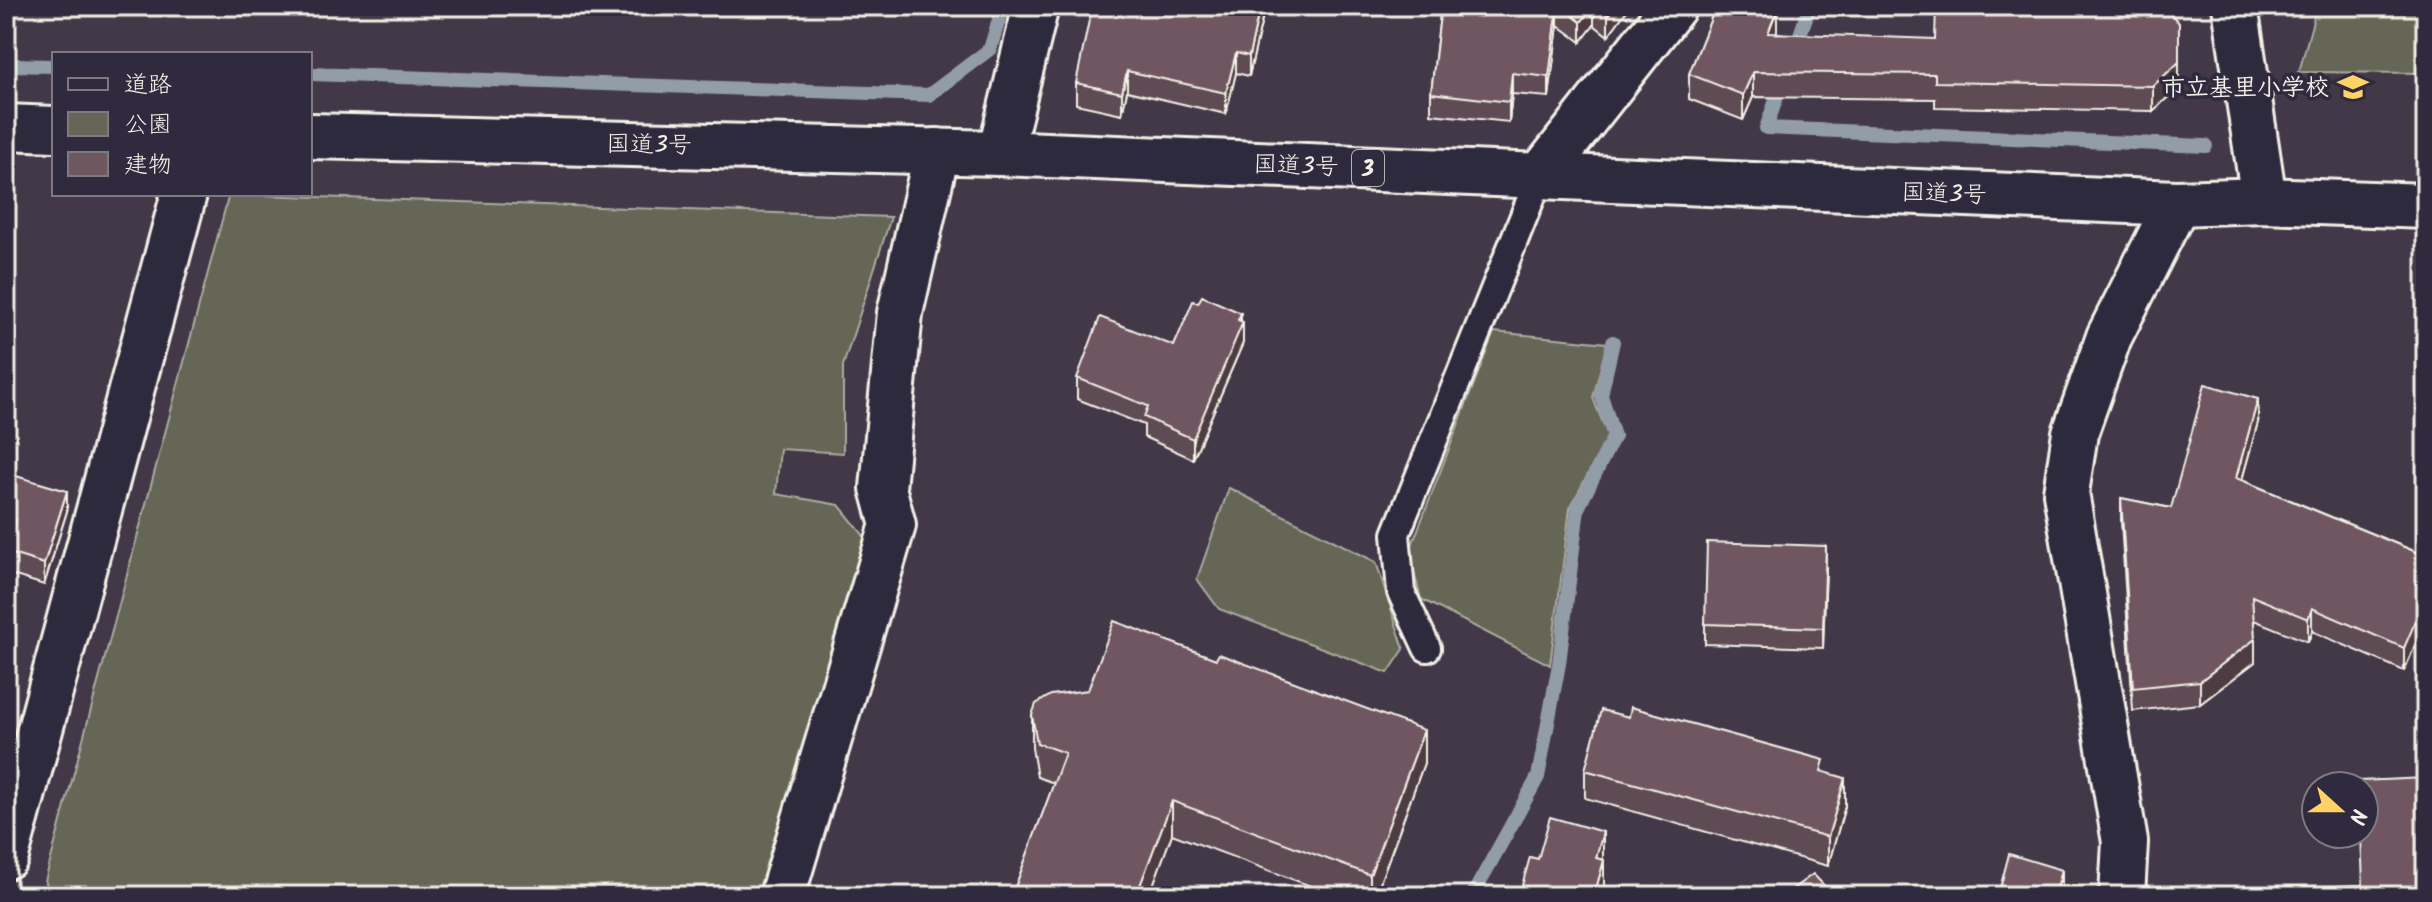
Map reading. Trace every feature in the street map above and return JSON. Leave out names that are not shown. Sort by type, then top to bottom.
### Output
[{"type":"main road","points":[[1000,153],[1036,6]]},
{"type":"main road","points":[[1540,176],[1674,6]]},
{"type":"main road","points":[[2235,6],[2264,200]]},
{"type":"main road","points":[[6,127],[52,129]]},
{"type":"main road","name":"国道3号","points":[[312,136],[1000,153],[2177,203],[2264,200],[2426,206]]},
{"type":"main road","points":[[782,896],[893,525],[883,488],[900,313],[937,151]]},
{"type":"main road","points":[[6,856],[183,196]]},
{"type":"main road","points":[[2122,896],[2125,842],[2066,493],[2075,433],[2109,337],[2177,203]]},
{"type":"lane","points":[[1427,648],[1401,592],[1396,534],[1540,176]]},
{"type":"green space","points":[[2317,6],[2426,6],[2426,73],[2299,72]]},
{"type":"green space","points":[[228,196],[891,217],[843,366],[843,453],[780,449],[776,494],[839,505],[869,542],[758,896],[54,896],[45,881]]},
{"type":"green space","points":[[1494,332],[1607,343],[1593,398],[1608,436],[1570,508],[1550,665],[1421,599],[1409,553]]},
{"type":"green space","points":[[1229,488],[1376,562],[1404,649],[1388,673],[1219,609],[1197,579]]},
{"type":"building","points":[[1092,6],[1260,6],[1249,56],[1236,53],[1226,93],[1127,71],[1122,93],[1076,83]]},
{"type":"building","points":[[1441,6],[1558,6],[1549,77],[1512,73],[1509,102],[1431,93]]},
{"type":"building","points":[[1560,6],[1593,6],[1581,22]]},
{"type":"building","points":[[1596,6],[1615,6],[1608,15]]},
{"type":"building","points":[[1716,6],[1768,6],[1777,10],[1768,33],[1935,39],[1936,6],[2164,6],[2179,23],[2179,62],[2153,86],[1935,82],[1935,74],[1753,72],[1743,95],[1689,74]]},
{"type":"building","points":[[1202,296],[1241,313],[1238,320],[1243,322],[1193,439],[1144,417],[1148,406],[1077,378],[1100,317],[1174,346],[1193,301],[1198,303]]},
{"type":"building","points":[[2205,384],[2258,399],[2236,478],[2426,556],[2426,597],[2404,648],[2312,608],[2308,619],[2252,596],[2255,639],[2200,681],[2133,688],[2121,498],[2171,508]]},
{"type":"building","points":[[9,474],[67,491],[44,564],[6,552],[16,520],[6,517],[6,482]]},
{"type":"building","points":[[1707,542],[1826,546],[1823,628],[1705,624]]},
{"type":"building","points":[[1114,621],[1216,659],[1219,654],[1424,730],[1370,875],[1172,801],[1136,896],[1021,896],[1013,893],[1065,753],[1037,743],[1032,715],[1036,704],[1051,695],[1088,690]]},
{"type":"building","points":[[1631,707],[1824,760],[1821,771],[1845,778],[1828,837],[1585,770],[1601,710],[1629,717]]},
{"type":"building","points":[[2426,778],[2426,896],[2190,896],[2190,891],[2363,885],[2362,850],[2380,850],[2380,780]]},
{"type":"building","points":[[1550,817],[1603,832],[1596,858],[1604,860],[1594,896],[1519,896],[1530,857],[1538,859]]},
{"type":"building","points":[[2009,854],[2062,870],[2057,896],[1998,896]]},
{"type":"building","points":[[1813,874],[1834,896],[1783,896]]},
{"type":"waterway","points":[[312,74],[929,95],[990,49],[1003,6]]},
{"type":"waterway","points":[[1795,49],[1810,6]]},
{"type":"waterway","points":[[6,65],[52,66]]},
{"type":"waterway","points":[[1783,80],[1766,128],[2206,146]]},
{"type":"waterway","points":[[1472,896],[1538,777],[1559,664],[1578,508],[1614,436],[1601,395],[1613,342]]},
{"type":"place","name":"市立基里小学校","points":[[2353,87]]}]
